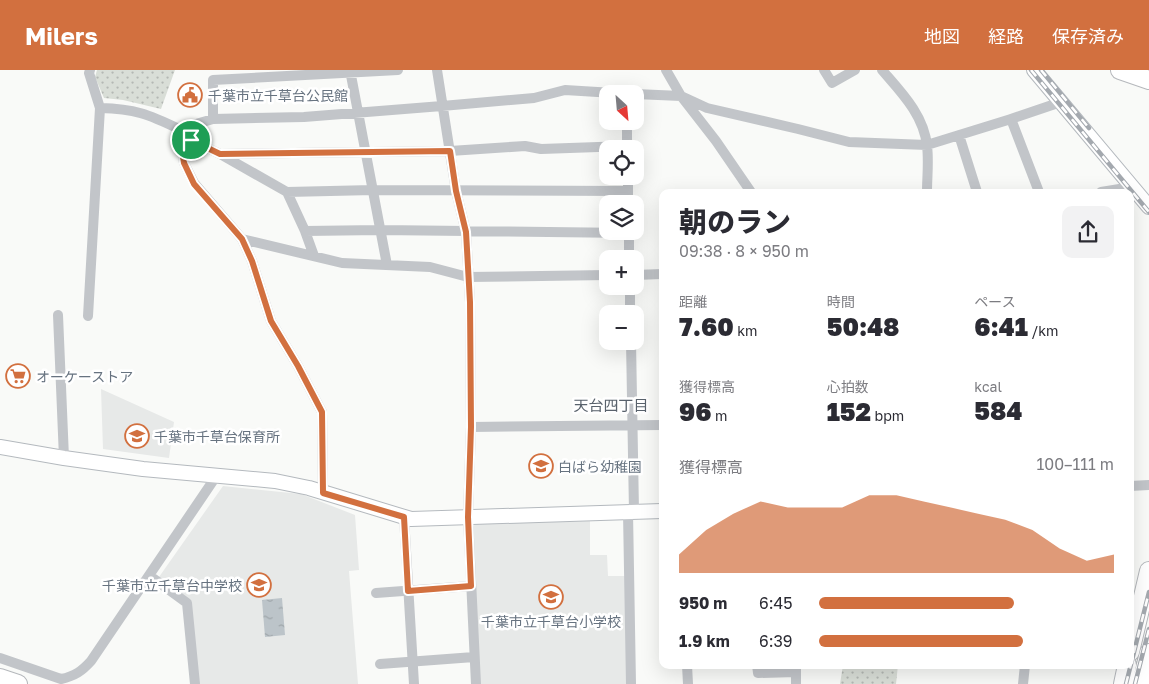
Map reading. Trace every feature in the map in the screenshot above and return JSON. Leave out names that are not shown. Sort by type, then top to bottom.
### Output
[{"type":"highway","points":[[1120,70],[1149,80]]},
{"type":"highway","points":[[1134,634],[1149,571]]},
{"type":"highway","points":[[1141,684],[1149,653]]},
{"type":"highway","points":[[0,678],[18,684]]},
{"type":"street","points":[[213,119],[213,80],[398,70]]},
{"type":"street","points":[[437,70],[456,191],[466,232],[470,302],[471,427],[468,517],[476,684]]},
{"type":"street","points":[[666,70],[681,96],[716,141],[748,189]]},
{"type":"street","points":[[824,70],[832,83],[855,70]]},
{"type":"street","points":[[882,70],[917,115],[927,145],[927,189]]},
{"type":"street","points":[[1034,70],[1132,187]]},
{"type":"street","points":[[88,71],[100,108],[88,316]]},
{"type":"street","points":[[350,72],[387,265]]},
{"type":"street","points":[[179,129],[213,119],[304,117],[442,106],[534,98],[565,90],[599,92]]},
{"type":"street","points":[[644,94],[681,96],[707,108],[849,142],[927,145],[1061,102]]},
{"type":"street","points":[[100,108],[125,108],[149,114],[179,129],[191,140],[220,154],[287,192],[373,190],[628,192],[628,185]]},
{"type":"street","points":[[1011,119],[1039,189]]},
{"type":"street","points":[[179,129],[184,163],[194,184],[242,239],[252,261],[271,321],[298,366],[322,412],[323,493]]},
{"type":"street","points":[[959,135],[976,189]]},
{"type":"street","points":[[220,154],[450,151],[524,146],[541,148],[599,147]]},
{"type":"street","points":[[1120,189],[1132,187]]},
{"type":"street","points":[[1134,189],[1149,207]]},
{"type":"street","points":[[287,192],[306,231],[314,256]]},
{"type":"street","points":[[306,231],[599,232]]},
{"type":"street","points":[[242,239],[342,263],[430,267],[468,277],[599,275]]},
{"type":"street","points":[[644,275],[659,274]]},
{"type":"street","points":[[58,316],[64,458]]},
{"type":"street","points":[[631,350],[631,684]]},
{"type":"street","points":[[471,427],[659,425]]},
{"type":"street","points":[[0,447],[143,469],[275,481],[411,519],[659,511]]},
{"type":"street","points":[[0,658],[61,678],[81,672],[91,661],[150,576],[217,475]]},
{"type":"street","points":[[1134,486],[1149,485]]},
{"type":"street","points":[[404,517],[414,684]]},
{"type":"street","points":[[150,576],[187,603],[195,684]]},
{"type":"street","points":[[376,593],[471,586]]},
{"type":"street","points":[[380,664],[474,657]]},
{"type":"street","points":[[687,669],[688,684]]},
{"type":"street","points":[[758,669],[758,673],[788,669]]},
{"type":"street","points":[[796,669],[796,684]]},
{"type":"street","points":[[1023,684],[1025,669]]},
{"type":"shaded area","points":[[97,70],[175,70],[161,109],[123,100],[104,98],[95,77]]},
{"type":"shaded area","name":"千葉市千草台保育所","points":[[101,389],[174,422],[169,458],[103,449]]},
{"type":"shaded area","name":"千葉市立千草台中学校","points":[[223,486],[301,494],[355,515],[359,570],[349,571],[358,684],[199,684],[190,600],[159,577]]},
{"type":"shaded area","name":"千葉市立千草台小学校","points":[[590,521],[590,555],[607,555],[608,576],[627,576],[627,684],[480,684],[472,529],[475,524]]},
{"type":"shaded area","points":[[842,669],[898,669],[896,684],[840,684]]},
{"type":"water","points":[[282,598],[285,635],[265,637],[262,600]]},
{"type":"railway","points":[[1031,70],[1130,189]]},
{"type":"railway","points":[[1041,70],[1089,128]]},
{"type":"railway","points":[[1134,194],[1149,212]]},
{"type":"railway","points":[[1134,652],[1149,592]]},
{"type":"railway","points":[[1135,684],[1149,629]]},
{"type":"railway","points":[[1126,684],[1130,669]]},
{"type":"place","name":"千葉市立千草台公民館","points":[[190,95]]},
{"type":"place","name":"オーケーストア","points":[[18,376]]},
{"type":"place","name":"千葉市千草台保育所","points":[[137,436]]},
{"type":"place","name":"白ばら幼稚園","points":[[541,466]]},
{"type":"place","name":"千葉市立千草台中学校","points":[[259,585]]},
{"type":"place","name":"千葉市立千草台小学校","points":[[551,597]]},
{"type":"district","name":"天台四丁目","points":[[611,405]]},
{"type":"route","points":[[179,129],[191,140],[220,154],[450,151],[456,191],[466,232],[470,302],[471,427],[468,517],[471,586],[408,591],[404,517],[323,493],[322,412],[298,366],[271,321],[252,261],[242,239],[194,184],[184,163],[179,129]]}]
